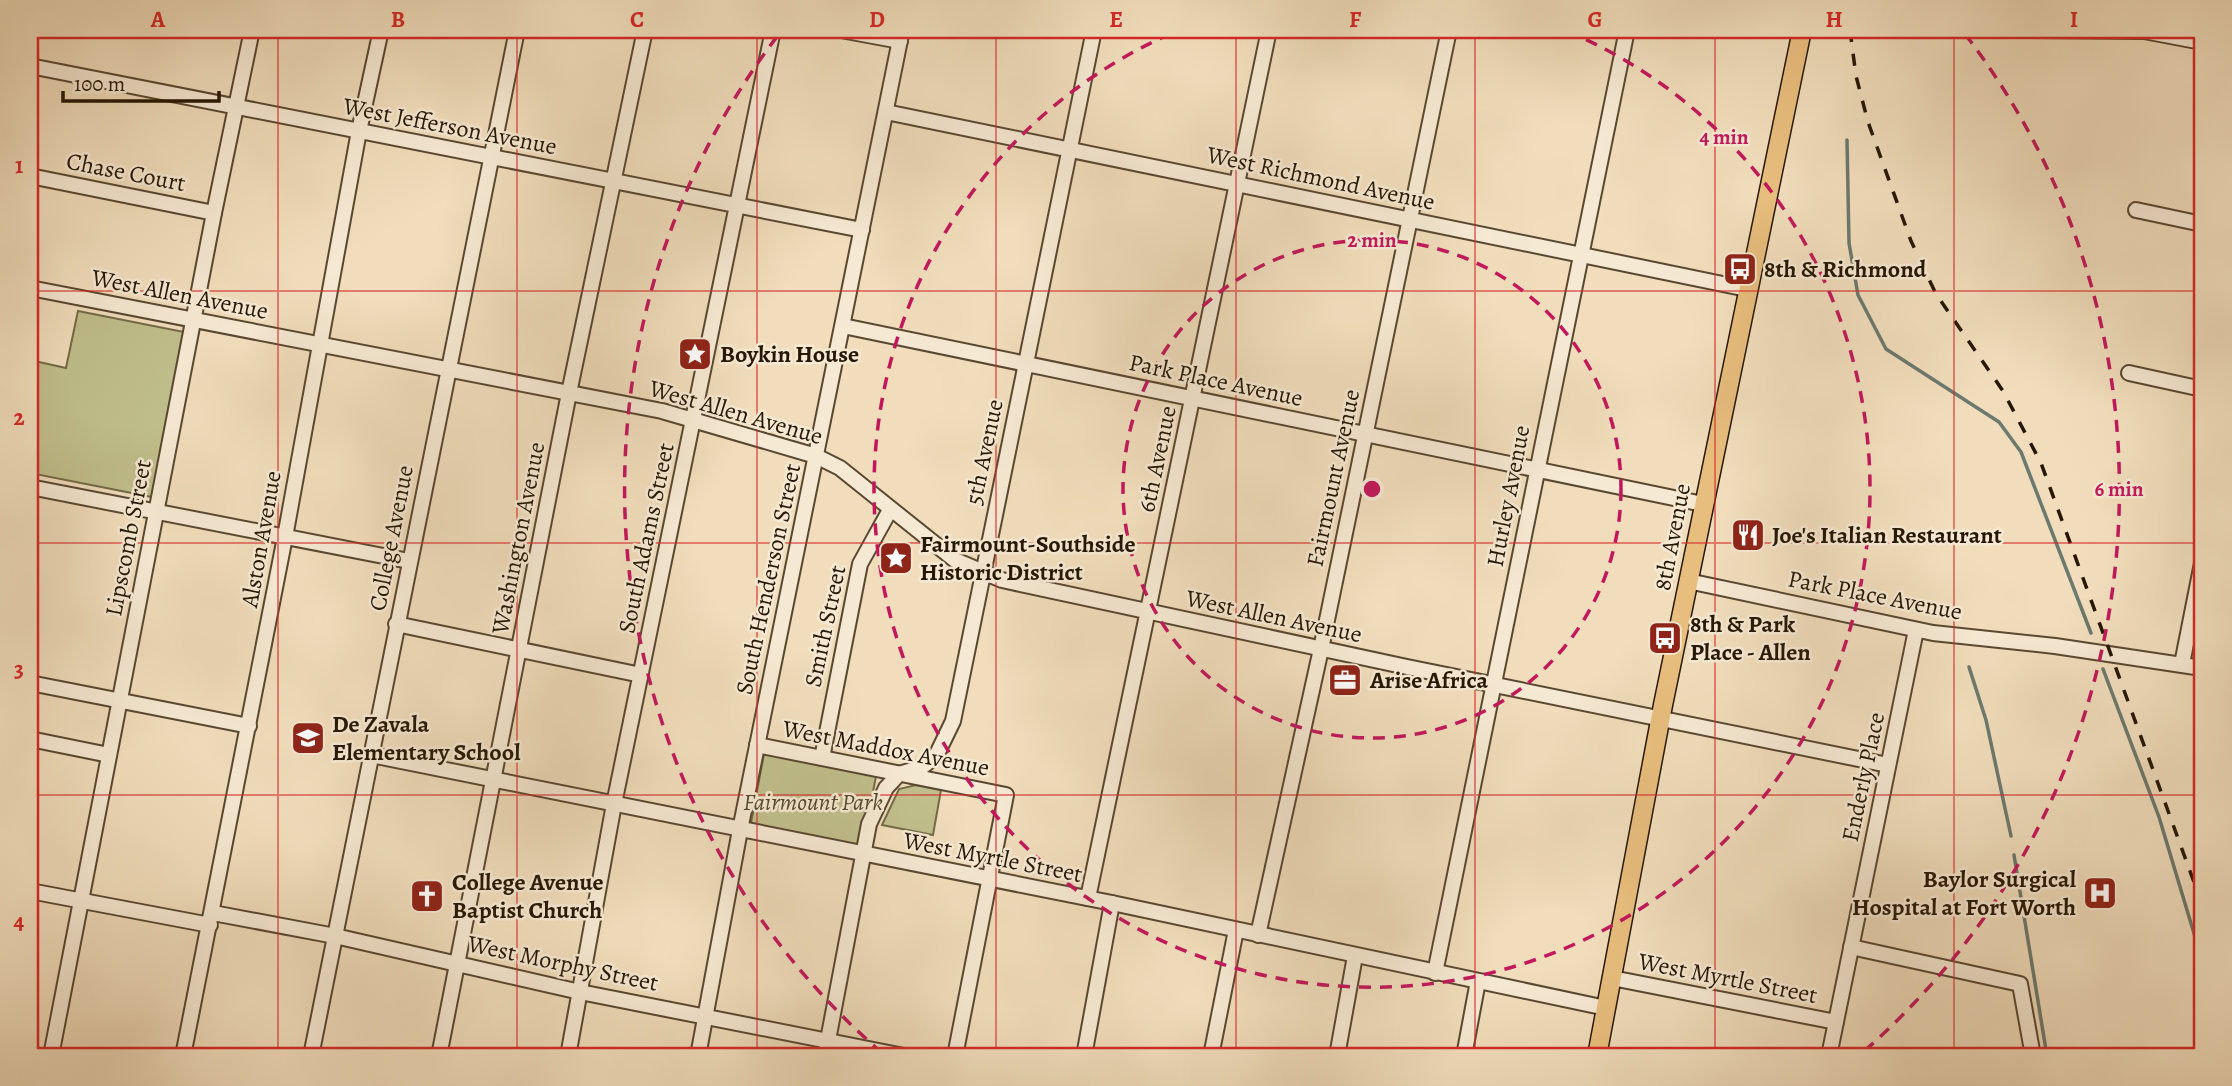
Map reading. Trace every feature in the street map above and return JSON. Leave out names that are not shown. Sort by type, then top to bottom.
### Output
[{"type":"main road","name":"8th Avenue","points":[[1597,1056],[1703,504],[1802,30]]},
{"type":"street","name":"Lipscomb Street","points":[[51,1056],[193,320],[252,30]]},
{"type":"street","name":"Alston Avenue","points":[[183,1056],[285,537],[359,131],[381,30]]},
{"type":"street","name":"College Avenue","points":[[311,1056],[396,624],[494,158],[517,30]]},
{"type":"street","name":"Washington Avenue","points":[[439,1056],[569,393],[645,30]]},
{"type":"street","name":"South Adams Street","points":[[568,1056],[614,804],[773,30]]},
{"type":"street","points":[[841,30],[901,36]]},
{"type":"street","name":"5th Avenue","points":[[899,774],[922,767],[936,756],[953,721],[1094,30]]},
{"type":"street","name":"6th Avenue","points":[[1088,898],[1269,30]]},
{"type":"street","name":"Fairmount Avenue","points":[[1258,934],[1321,649],[1449,30]]},
{"type":"street","name":"Hurley Avenue","points":[[1435,973],[1627,30]]},
{"type":"street","points":[[2027,30],[2144,31],[2202,42]]},
{"type":"street","name":"South Henderson Street","points":[[698,1056],[740,830],[901,36]]},
{"type":"street","name":"West Jefferson Avenue","points":[[30,66],[862,230]]},
{"type":"street","name":"West Richmond Avenue","points":[[886,112],[1747,289]]},
{"type":"street","name":"Chase Court","points":[[30,176],[214,213]]},
{"type":"street","points":[[2136,209],[2202,224]]},
{"type":"street","name":"West Allen Avenue","points":[[30,288],[569,393],[694,420],[816,456],[841,468],[955,560],[1002,580],[1147,613],[1888,765]]},
{"type":"street","name":"Park Place Avenue","points":[[843,326],[1703,504]]},
{"type":"street","points":[[2129,373],[2202,389]]},
{"type":"street","points":[[30,487],[409,561]]},
{"type":"street","name":"Smith Street","points":[[822,758],[855,582],[860,564],[890,510]]},
{"type":"street","points":[[2175,663],[2202,563]]},
{"type":"street","name":"Park Place Avenue","points":[[1688,581],[1916,630],[2055,646],[2202,668]]},
{"type":"street","points":[[396,624],[641,675]]},
{"type":"street","name":"Enderly Place","points":[[1829,1056],[1916,630]]},
{"type":"street","points":[[30,683],[249,726]]},
{"type":"street","points":[[30,739],[109,755]]},
{"type":"street","name":"West Maddox Avenue","points":[[757,745],[1006,795],[990,879]]},
{"type":"street","name":"West Myrtle Street","points":[[371,755],[864,856],[1088,898],[1606,1008]]},
{"type":"street","points":[[825,1056],[869,824],[877,804],[899,774]]},
{"type":"street","points":[[955,1056],[990,879]]},
{"type":"street","name":"West Morphy Street","points":[[30,891],[80,901],[335,936],[580,992],[904,1056]]},
{"type":"street","points":[[1084,1056],[1112,903]]},
{"type":"street","points":[[1211,1056],[1236,930]]},
{"type":"street","points":[[1851,947],[2020,984],[2033,1056]]},
{"type":"street","points":[[1337,1056],[1355,956]]},
{"type":"street","name":"West Myrtle Street","points":[[1612,978],[1836,1022]]},
{"type":"street","points":[[1464,1056],[1478,981]]},
{"type":"green space","points":[[78,311],[184,332],[152,497],[30,473],[30,360],[66,368]]},
{"type":"green space","name":"Fairmount Park","points":[[764,754],[876,776],[862,850],[750,828]]},
{"type":"green space","points":[[916,785],[941,790],[933,835],[882,825],[899,789]]},
{"type":"waterway","points":[[1847,140],[1849,243],[1858,295],[1886,349],[1999,422],[2021,452],[2091,633]]},
{"type":"waterway","points":[[1969,667],[1986,720],[2011,836]]},
{"type":"waterway","points":[[2103,669],[2159,817],[2202,960]]},
{"type":"waterway","points":[[2014,855],[2047,1056]]},
{"type":"railway","points":[[1850,30],[1856,76],[1868,122],[1911,241],[1936,294],[2003,391],[2041,463],[2202,904]]},
{"type":"place","name":"8th & Richmond","points":[[1740,269]]},
{"type":"place","name":"Boykin House","points":[[695,354]]},
{"type":"place","name":"Joe's Italian Restaurant","points":[[1748,535]]},
{"type":"place","name":"Fairmount-Southside Historic District","points":[[896,558]]},
{"type":"place","name":"8th & Park Place - Allen","points":[[1665,638]]},
{"type":"place","name":"Arise Africa","points":[[1345,680]]},
{"type":"place","name":"De Zavala Elementary School","points":[[308,738]]},
{"type":"place","name":"Baylor Surgical Hospital at Fort Worth","points":[[2100,893]]},
{"type":"place","name":"College Avenue Baptist Church","points":[[427,896]]}]
